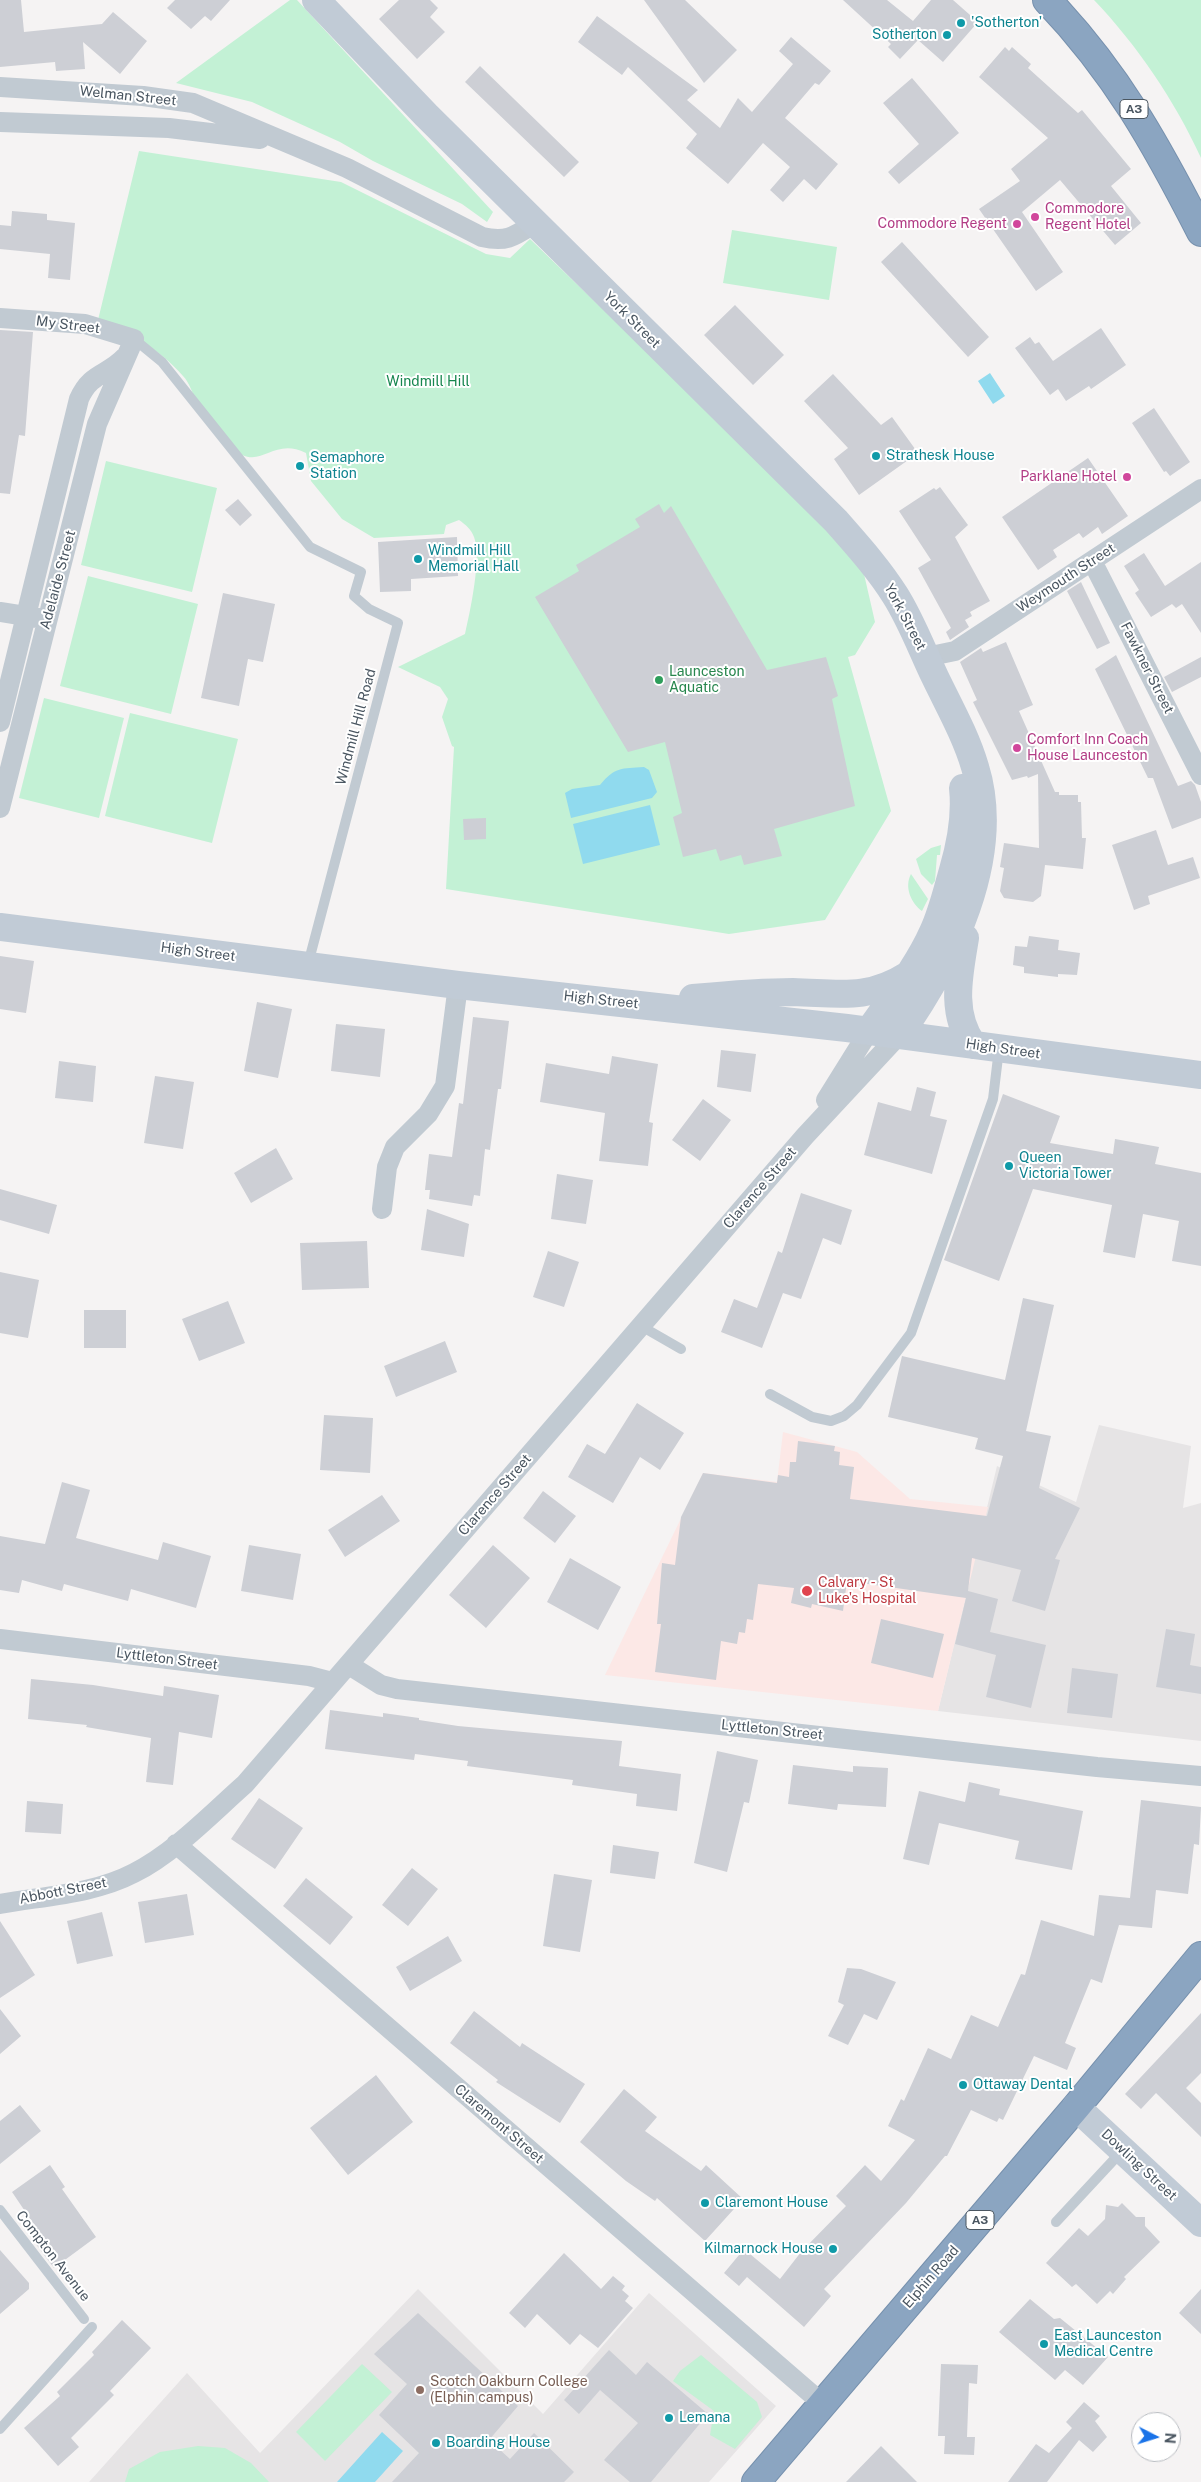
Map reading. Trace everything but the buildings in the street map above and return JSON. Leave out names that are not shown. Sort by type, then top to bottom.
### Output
[{"type":"highway","name":"A3","points":[[1047,0],[1088,46],[1141,120],[1201,232]]},
{"type":"highway","name":"Elphin Road","points":[[756,2482],[1076,2108],[1201,1956]]},
{"type":"street","name":"York Street","points":[[316,0],[426,115],[836,521],[884,578],[896,597],[965,740],[975,767],[981,794],[983,817],[971,892],[946,960],[922,1004],[899,1035]]},
{"type":"street","name":"Welman Street","points":[[0,87],[48,88],[171,98],[214,110],[362,175],[482,237],[494,240],[511,238],[535,223]]},
{"type":"street","name":"Welman Street","points":[[0,122],[215,132],[248,136],[306,151]]},
{"type":"street","name":"My Street","points":[[0,318],[84,324],[130,347]]},
{"type":"street","name":"Adelaide Street","points":[[0,722],[74,419],[87,384],[119,364],[130,347]]},
{"type":"street","name":"Adelaide Street","points":[[0,808],[3,787],[97,424],[130,347]]},
{"type":"street","points":[[74,419],[97,424]]},
{"type":"street","points":[[66,453],[89,458]]},
{"type":"street","name":"Weymouth Street","points":[[926,656],[954,651],[1201,489]]},
{"type":"street","points":[[51,512],[74,518]]},
{"type":"street","name":"Fawkner Street","points":[[1092,561],[1199,768]]},
{"type":"street","points":[[0,612],[47,620]]},
{"type":"street","name":"York Street","points":[[869,1031],[910,973],[934,932],[956,859],[965,808],[956,758],[926,656]]},
{"type":"street","points":[[971,892],[957,995],[961,1025],[972,1045]]},
{"type":"street","name":"High Street","points":[[0,927],[458,985],[634,1003],[869,1031],[1201,1074]]},
{"type":"street","points":[[634,1003],[766,993],[866,993],[884,988],[910,973]]},
{"type":"street","points":[[382,1209],[387,1167],[395,1147],[428,1114],[445,1086],[458,985]]},
{"type":"street","name":"Clarence Street","points":[[805,1136],[869,1031]]},
{"type":"street","name":"Clarence Street","points":[[176,1844],[245,1784],[805,1136],[899,1035]]},
{"type":"street","name":"Lyttleton Street","points":[[0,1639],[309,1676],[332,1682]]},
{"type":"street","name":"Lyttleton Street","points":[[349,1665],[382,1685],[397,1689],[1078,1765],[1201,1776]]},
{"type":"street","name":"Abbott Street","points":[[0,1904],[99,1887],[135,1873],[176,1844]]},
{"type":"street","name":"Claremont Street","points":[[176,1844],[823,2404]]},
{"type":"street","name":"Dowling Street","points":[[1076,2108],[1201,2223]]},
{"type":"lane","name":"Windmill Hill Road","points":[[130,347],[162,362],[310,547],[361,572],[354,596],[369,609],[398,623],[308,966]]},
{"type":"lane","points":[[770,1394],[812,1417],[831,1422],[844,1416],[857,1405],[911,1333],[993,1099],[999,1049]]},
{"type":"lane","points":[[642,1326],[681,1349]]},
{"type":"lane","points":[[1056,2222],[1123,2151]]},
{"type":"lane","name":"Compton Avenue","points":[[0,2210],[88,2323],[0,2429]]},
{"type":"shaded area","points":[[1099,1425],[1191,1446],[1183,1508],[1201,1503],[1201,1741],[938,1711],[997,1466],[1076,1502]]},
{"type":"shaded area","name":"Calvary - St Luke's Hospital","points":[[783,1432],[857,1452],[910,1499],[988,1507],[938,1711],[605,1675],[703,1473],[777,1482]]},
{"type":"shaded area","name":"Scotch Oakburn College (Elphin campus)","points":[[418,2289],[543,2414],[649,2293],[776,2406],[709,2482],[89,2482],[187,2373],[260,2453]]},
{"type":"green space","points":[[290,0],[297,0],[493,212],[487,222],[462,204],[373,161],[340,142],[252,102],[176,83]]},
{"type":"green space","points":[[1094,0],[1201,0],[1201,158],[1191,137],[1154,74],[1110,17]]},
{"type":"green space","name":"Windmill Hill","points":[[139,151],[341,182],[486,254],[510,258],[530,239],[779,479],[819,521],[864,574],[875,622],[855,655],[848,657],[891,811],[825,920],[729,934],[446,889],[454,747],[442,717],[448,699],[440,687],[398,667],[465,634],[476,571],[477,558],[474,537],[468,527],[459,520],[446,525],[444,534],[374,538],[342,519],[311,481],[306,453],[286,448],[257,457],[242,455],[206,414],[185,379],[174,366],[144,343],[98,320]]},
{"type":"green space","points":[[732,230],[837,247],[829,300],[723,283]]},
{"type":"green space","points":[[106,461],[217,488],[192,592],[81,565]]},
{"type":"green space","points":[[88,576],[198,604],[171,714],[60,686]]},
{"type":"green space","points":[[44,698],[124,718],[99,818],[19,798]]},
{"type":"green space","points":[[130,713],[238,739],[212,843],[105,816]]},
{"type":"green space","points":[[941,845],[940,855],[937,855],[935,881],[932,885],[921,874],[916,859],[931,848]]},
{"type":"green space","points":[[911,874],[928,899],[922,911],[915,904],[910,894],[908,884]]},
{"type":"green space","points":[[701,2355],[757,2402],[762,2417],[735,2449],[710,2435],[714,2411],[673,2381],[680,2371]]},
{"type":"green space","points":[[362,2364],[392,2392],[325,2461],[296,2432]]},
{"type":"green space","points":[[198,2446],[225,2448],[251,2463],[269,2482],[125,2482],[129,2469],[160,2452]]},
{"type":"water","points":[[990,373],[1005,396],[993,404],[978,381]]},
{"type":"water","points":[[644,767],[649,770],[657,792],[652,798],[571,818],[565,793],[572,789],[600,785],[615,771]]},
{"type":"water","points":[[650,805],[660,845],[583,864],[573,824]]},
{"type":"water","points":[[382,2432],[403,2451],[375,2482],[337,2482]]},
{"type":"place","name":"'Sotherton'","points":[[961,23]]},
{"type":"place","name":"Sotherton","points":[[947,35]]},
{"type":"place","name":"Commodore Regent Hotel","points":[[1035,217]]},
{"type":"place","name":"Commodore Regent","points":[[1017,224]]},
{"type":"place","name":"Strathesk House","points":[[876,456]]},
{"type":"place","name":"Semaphore Station","points":[[300,466]]},
{"type":"place","name":"Parklane Hotel","points":[[1127,477]]},
{"type":"place","name":"Windmill Hill Memorial Hall","points":[[418,559]]},
{"type":"place","name":"Launceston Aquatic","points":[[659,680]]},
{"type":"place","name":"Comfort Inn Coach House Launceston","points":[[1017,748]]},
{"type":"place","name":"Queen Victoria Tower","points":[[1009,1166]]},
{"type":"place","name":"Calvary - St Luke's Hospital","points":[[807,1591]]},
{"type":"place","name":"Ottaway Dental","points":[[963,2085]]},
{"type":"place","name":"Claremont House","points":[[705,2203]]},
{"type":"place","name":"Kilmarnock House","points":[[833,2249]]},
{"type":"place","name":"East Launceston Medical Centre","points":[[1044,2344]]},
{"type":"place","name":"Scotch Oakburn College (Elphin campus)","points":[[420,2390]]},
{"type":"place","name":"Lemana","points":[[669,2418]]},
{"type":"place","name":"Boarding House","points":[[436,2443]]}]
